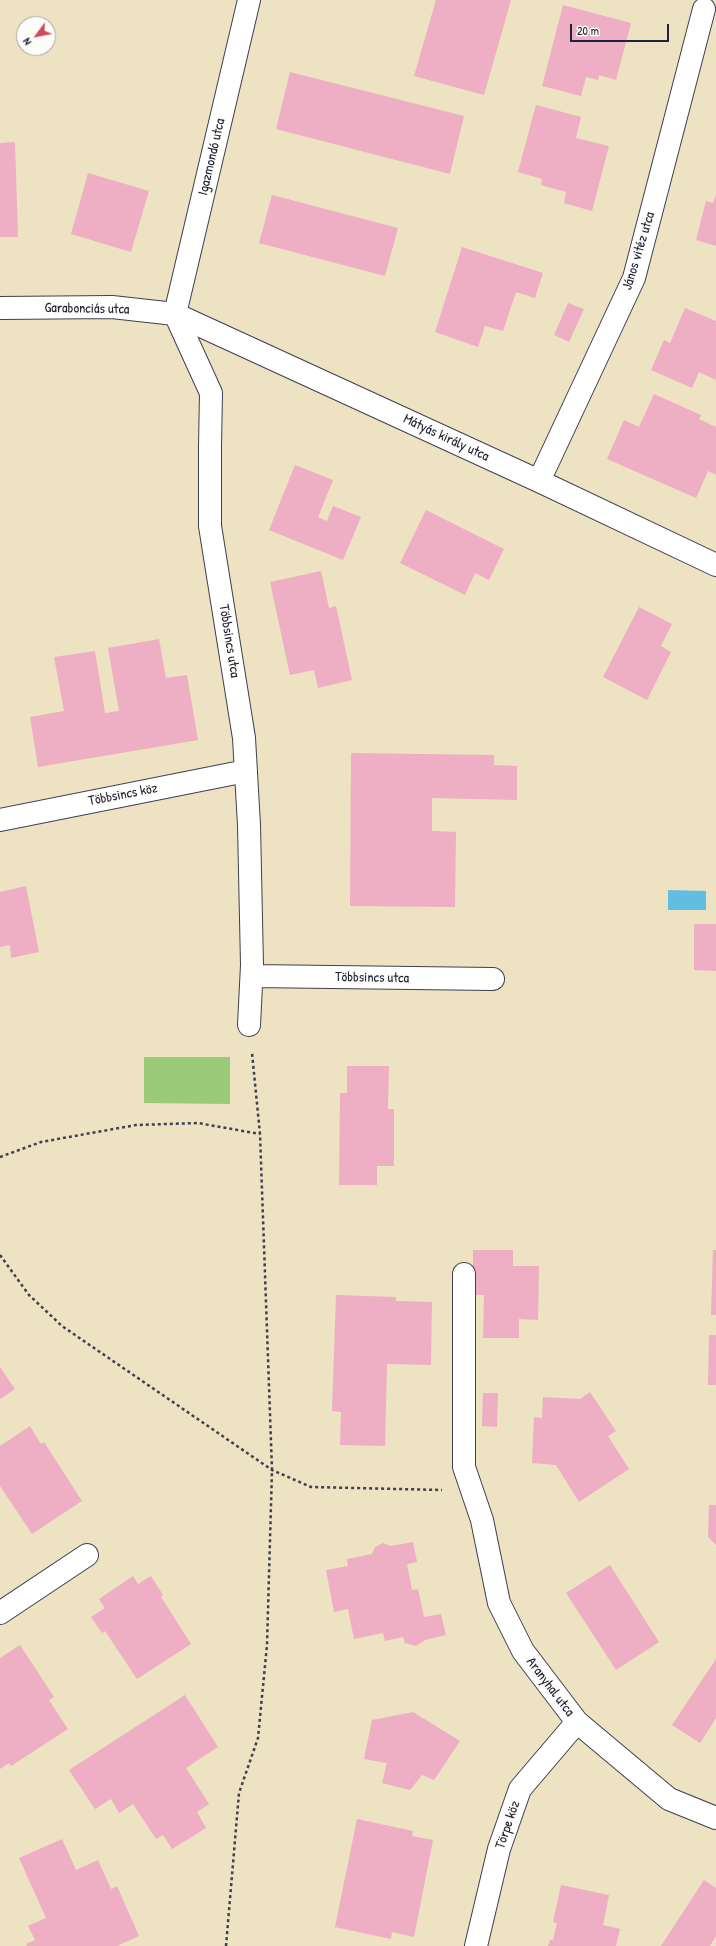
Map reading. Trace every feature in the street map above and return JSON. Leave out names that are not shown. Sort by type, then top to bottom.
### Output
[{"type":"street","name":"Igazmondó utca","points":[[175,314],[249,0]]},
{"type":"street","name":"János vitéz utca","points":[[539,481],[634,278],[704,9]]},
{"type":"street","name":"Garabonciás utca","points":[[0,308],[112,307],[175,314]]},
{"type":"street","name":"Mátyás király utca","points":[[175,314],[539,481],[716,565]]},
{"type":"street","name":"Többsincs utca","points":[[175,314],[212,393],[210,446],[210,526],[244,738],[246,771],[249,825],[252,976],[249,1025]]},
{"type":"street","name":"Többsincs köz","points":[[0,820],[246,771]]},
{"type":"street","name":"Többsincs utca","points":[[252,976],[493,979]]},
{"type":"street","name":"Aranyhal utca","points":[[464,1274],[464,1466],[482,1520],[499,1603],[523,1651],[577,1722],[669,1799],[716,1818]]},
{"type":"street","points":[[0,1613],[87,1556]]},
{"type":"street","name":"Törpe köz","points":[[476,1946],[499,1849],[520,1789],[577,1722]]},
{"type":"path","points":[[226,1946],[240,1793],[258,1738],[266,1645],[272,1470],[260,1134],[249,1025]]},
{"type":"path","points":[[0,1157],[41,1142],[136,1124],[198,1123],[260,1134]]},
{"type":"path","points":[[0,1255],[29,1295],[62,1326],[272,1470],[311,1487],[472,1490]]},
{"type":"green space","points":[[144,1057],[230,1057],[230,1104],[144,1103]]},
{"type":"water","points":[[668,890],[706,891],[706,910],[668,910]]},
{"type":"building","points":[[436,0],[511,0],[484,95],[414,76]]},
{"type":"building","points":[[563,5],[631,23],[616,80],[599,75],[598,80],[586,77],[581,96],[542,86]]},
{"type":"building","points":[[290,72],[464,116],[450,174],[276,129]]},
{"type":"building","points":[[536,105],[581,117],[576,138],[609,146],[592,211],[564,203],[566,192],[541,185],[542,179],[518,172]]},
{"type":"building","points":[[15,142],[18,237],[0,237],[0,143]]},
{"type":"building","points":[[88,173],[149,191],[131,252],[71,234]]},
{"type":"building","points":[[272,195],[398,228],[385,276],[259,243]]},
{"type":"building","points":[[716,195],[716,246],[696,240],[706,201],[713,203]]},
{"type":"building","points":[[462,247],[543,273],[535,298],[516,292],[503,331],[485,326],[478,347],[435,332]]},
{"type":"building","points":[[568,303],[584,309],[569,342],[554,335]]},
{"type":"building","points":[[685,308],[716,321],[716,380],[699,372],[692,388],[651,370],[664,340],[670,343]]},
{"type":"building","points":[[654,394],[701,415],[699,419],[716,427],[716,475],[708,471],[696,498],[607,459],[624,420],[639,427]]},
{"type":"building","points":[[295,465],[333,480],[318,517],[327,521],[333,506],[361,517],[343,560],[269,530]]},
{"type":"building","points":[[426,510],[504,549],[489,580],[475,573],[465,595],[400,563]]},
{"type":"building","points":[[321,571],[329,608],[336,606],[352,680],[318,688],[314,670],[290,675],[270,582]]},
{"type":"building","points":[[639,607],[672,624],[661,646],[671,652],[647,700],[603,677]]},
{"type":"building","points":[[159,639],[166,678],[187,675],[198,740],[38,767],[30,717],[64,711],[54,657],[95,651],[105,713],[119,711],[108,648]]},
{"type":"building","points":[[351,753],[494,755],[494,765],[517,766],[517,800],[432,798],[432,831],[456,832],[455,907],[350,906]]},
{"type":"building","points":[[26,886],[39,952],[11,958],[10,945],[0,947],[0,892]]},
{"type":"building","points":[[694,924],[716,924],[716,971],[694,970]]},
{"type":"building","points":[[347,1066],[389,1066],[388,1109],[394,1109],[394,1166],[377,1166],[377,1185],[339,1185],[340,1093],[347,1093]]},
{"type":"building","points":[[473,1250],[513,1250],[513,1266],[539,1266],[538,1320],[519,1319],[519,1338],[483,1338],[484,1295],[473,1295]]},
{"type":"building","points":[[713,1250],[716,1250],[716,1315],[711,1315]]},
{"type":"building","points":[[336,1295],[396,1297],[396,1301],[432,1302],[431,1365],[387,1364],[385,1446],[340,1445],[341,1412],[332,1411]]},
{"type":"building","points":[[709,1335],[716,1335],[716,1385],[708,1385]]},
{"type":"building","points":[[0,1367],[15,1389],[0,1399]]},
{"type":"building","points":[[590,1392],[616,1431],[608,1436],[629,1469],[579,1502],[556,1465],[532,1463],[534,1417],[542,1418],[543,1397],[580,1399]]},
{"type":"building","points":[[483,1393],[498,1393],[497,1427],[482,1426]]},
{"type":"building","points":[[30,1426],[41,1444],[44,1442],[82,1501],[32,1534],[0,1486],[0,1446]]},
{"type":"building","points":[[709,1505],[716,1505],[716,1545],[708,1537]]},
{"type":"building","points":[[413,1542],[417,1562],[407,1564],[412,1590],[418,1589],[424,1617],[441,1614],[446,1635],[425,1640],[416,1646],[405,1643],[403,1637],[385,1641],[383,1633],[354,1639],[348,1609],[334,1612],[326,1570],[348,1566],[347,1559],[372,1554],[375,1547],[383,1543],[391,1546]]},
{"type":"building","points":[[610,1565],[659,1642],[616,1670],[566,1593]]},
{"type":"building","points":[[133,1576],[138,1584],[151,1576],[163,1595],[161,1597],[191,1644],[137,1679],[105,1631],[102,1633],[91,1617],[105,1608],[99,1599]]},
{"type":"building","points":[[20,1645],[54,1697],[49,1700],[68,1729],[11,1766],[9,1763],[0,1769],[0,1658]]},
{"type":"building","points":[[716,1659],[716,1718],[700,1743],[672,1725]]},
{"type":"building","points":[[185,1695],[218,1747],[186,1768],[209,1804],[197,1812],[206,1828],[172,1849],[163,1835],[156,1839],[133,1804],[119,1813],[111,1799],[95,1809],[69,1770]]},
{"type":"building","points":[[413,1712],[460,1741],[434,1780],[422,1775],[410,1790],[382,1783],[387,1763],[364,1759],[372,1720]]},
{"type":"building","points":[[357,1819],[413,1831],[412,1836],[433,1840],[414,1937],[392,1932],[391,1939],[335,1927]]},
{"type":"building","points":[[62,1839],[76,1870],[98,1860],[111,1889],[117,1886],[139,1936],[117,1946],[27,1946],[26,1944],[35,1940],[28,1926],[46,1918],[19,1858]]},
{"type":"building","points":[[704,1880],[716,1888],[716,1936],[710,1946],[661,1946]]},
{"type":"building","points":[[561,1885],[609,1895],[603,1925],[620,1929],[616,1946],[548,1946],[550,1940],[553,1940],[557,1923],[553,1922]]}]
